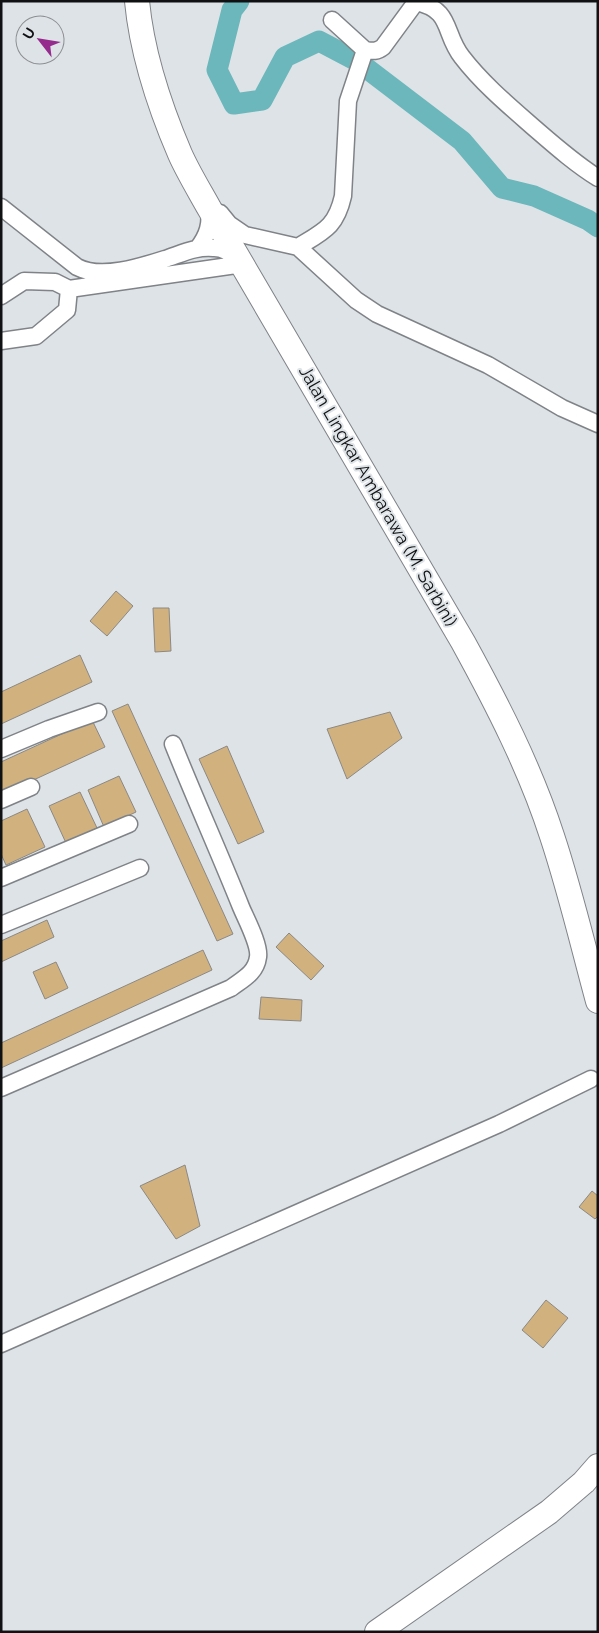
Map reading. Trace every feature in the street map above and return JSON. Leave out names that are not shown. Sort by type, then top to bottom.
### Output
[{"type":"highway","name":"Jalan Lingkar Ambarawa (M. Sarbini)","points":[[137,1],[147,58],[159,101],[180,155],[205,201],[458,633],[491,692],[526,766],[552,835],[598,1001]]},
{"type":"highway","points":[[377,1632],[549,1512],[584,1482],[598,1466]]},
{"type":"street","points":[[363,54],[378,51],[383,47],[416,2],[428,6],[442,15],[448,25],[456,49],[462,58],[503,101],[577,165],[598,178]]},
{"type":"street","points":[[332,20],[363,54]]},
{"type":"street","points":[[298,247],[326,229],[334,221],[340,210],[343,196],[348,101],[363,54]]},
{"type":"street","points":[[205,201],[245,235],[298,247],[356,300],[377,314],[488,365],[562,408],[598,424]]},
{"type":"street","points":[[198,248],[205,238],[210,219],[205,201]]},
{"type":"street","points":[[1,207],[77,267],[91,272],[115,271],[159,261],[198,248],[220,249],[230,253],[243,264]]},
{"type":"street","points":[[243,264],[245,250],[261,238]]},
{"type":"street","points":[[1,296],[24,282],[55,282],[70,289],[243,264]]},
{"type":"street","points":[[1,342],[36,336],[67,310],[70,289]]},
{"type":"street","points":[[1,749],[49,729],[98,712]]},
{"type":"street","points":[[1,1088],[232,988],[251,974],[256,966],[259,954],[253,935],[173,744]]},
{"type":"street","points":[[1,800],[31,787]]},
{"type":"street","points":[[1,878],[129,824]]},
{"type":"street","points":[[1,925],[140,868]]},
{"type":"street","points":[[1,1344],[499,1124],[596,1077]]},
{"type":"building","points":[[116,591],[133,606],[107,636],[90,621]]},
{"type":"building","points":[[153,608],[169,608],[171,651],[155,652]]},
{"type":"building","points":[[80,655],[92,682],[1,724],[1,692]]},
{"type":"building","points":[[128,704],[233,934],[217,941],[112,711]]},
{"type":"building","points":[[390,712],[402,738],[347,779],[327,729]]},
{"type":"building","points":[[92,720],[105,747],[1,795],[1,762]]},
{"type":"building","points":[[227,746],[264,832],[238,844],[199,759]]},
{"type":"building","points":[[119,776],[136,812],[104,827],[88,790]]},
{"type":"building","points":[[80,792],[97,828],[66,843],[49,806]]},
{"type":"building","points":[[27,809],[45,847],[6,865],[1,854],[1,821]]},
{"type":"building","points":[[47,920],[54,937],[1,962],[1,941]]},
{"type":"building","points":[[289,933],[324,966],[311,980],[276,947]]},
{"type":"building","points":[[203,950],[212,970],[1,1068],[1,1043]]},
{"type":"building","points":[[56,962],[68,988],[45,999],[33,972]]},
{"type":"building","points":[[261,997],[302,1000],[301,1021],[259,1019]]},
{"type":"building","points":[[185,1165],[200,1226],[176,1239],[140,1186]]},
{"type":"building","points":[[592,1191],[598,1196],[598,1216],[595,1219],[579,1207]]},
{"type":"building","points":[[546,1300],[568,1318],[543,1348],[522,1330]]},
{"type":"waterway","points":[[239,1],[232,10],[217,70],[234,104],[262,100],[285,57],[319,41],[357,61],[462,141],[502,188],[534,196],[588,220],[598,227]]}]
